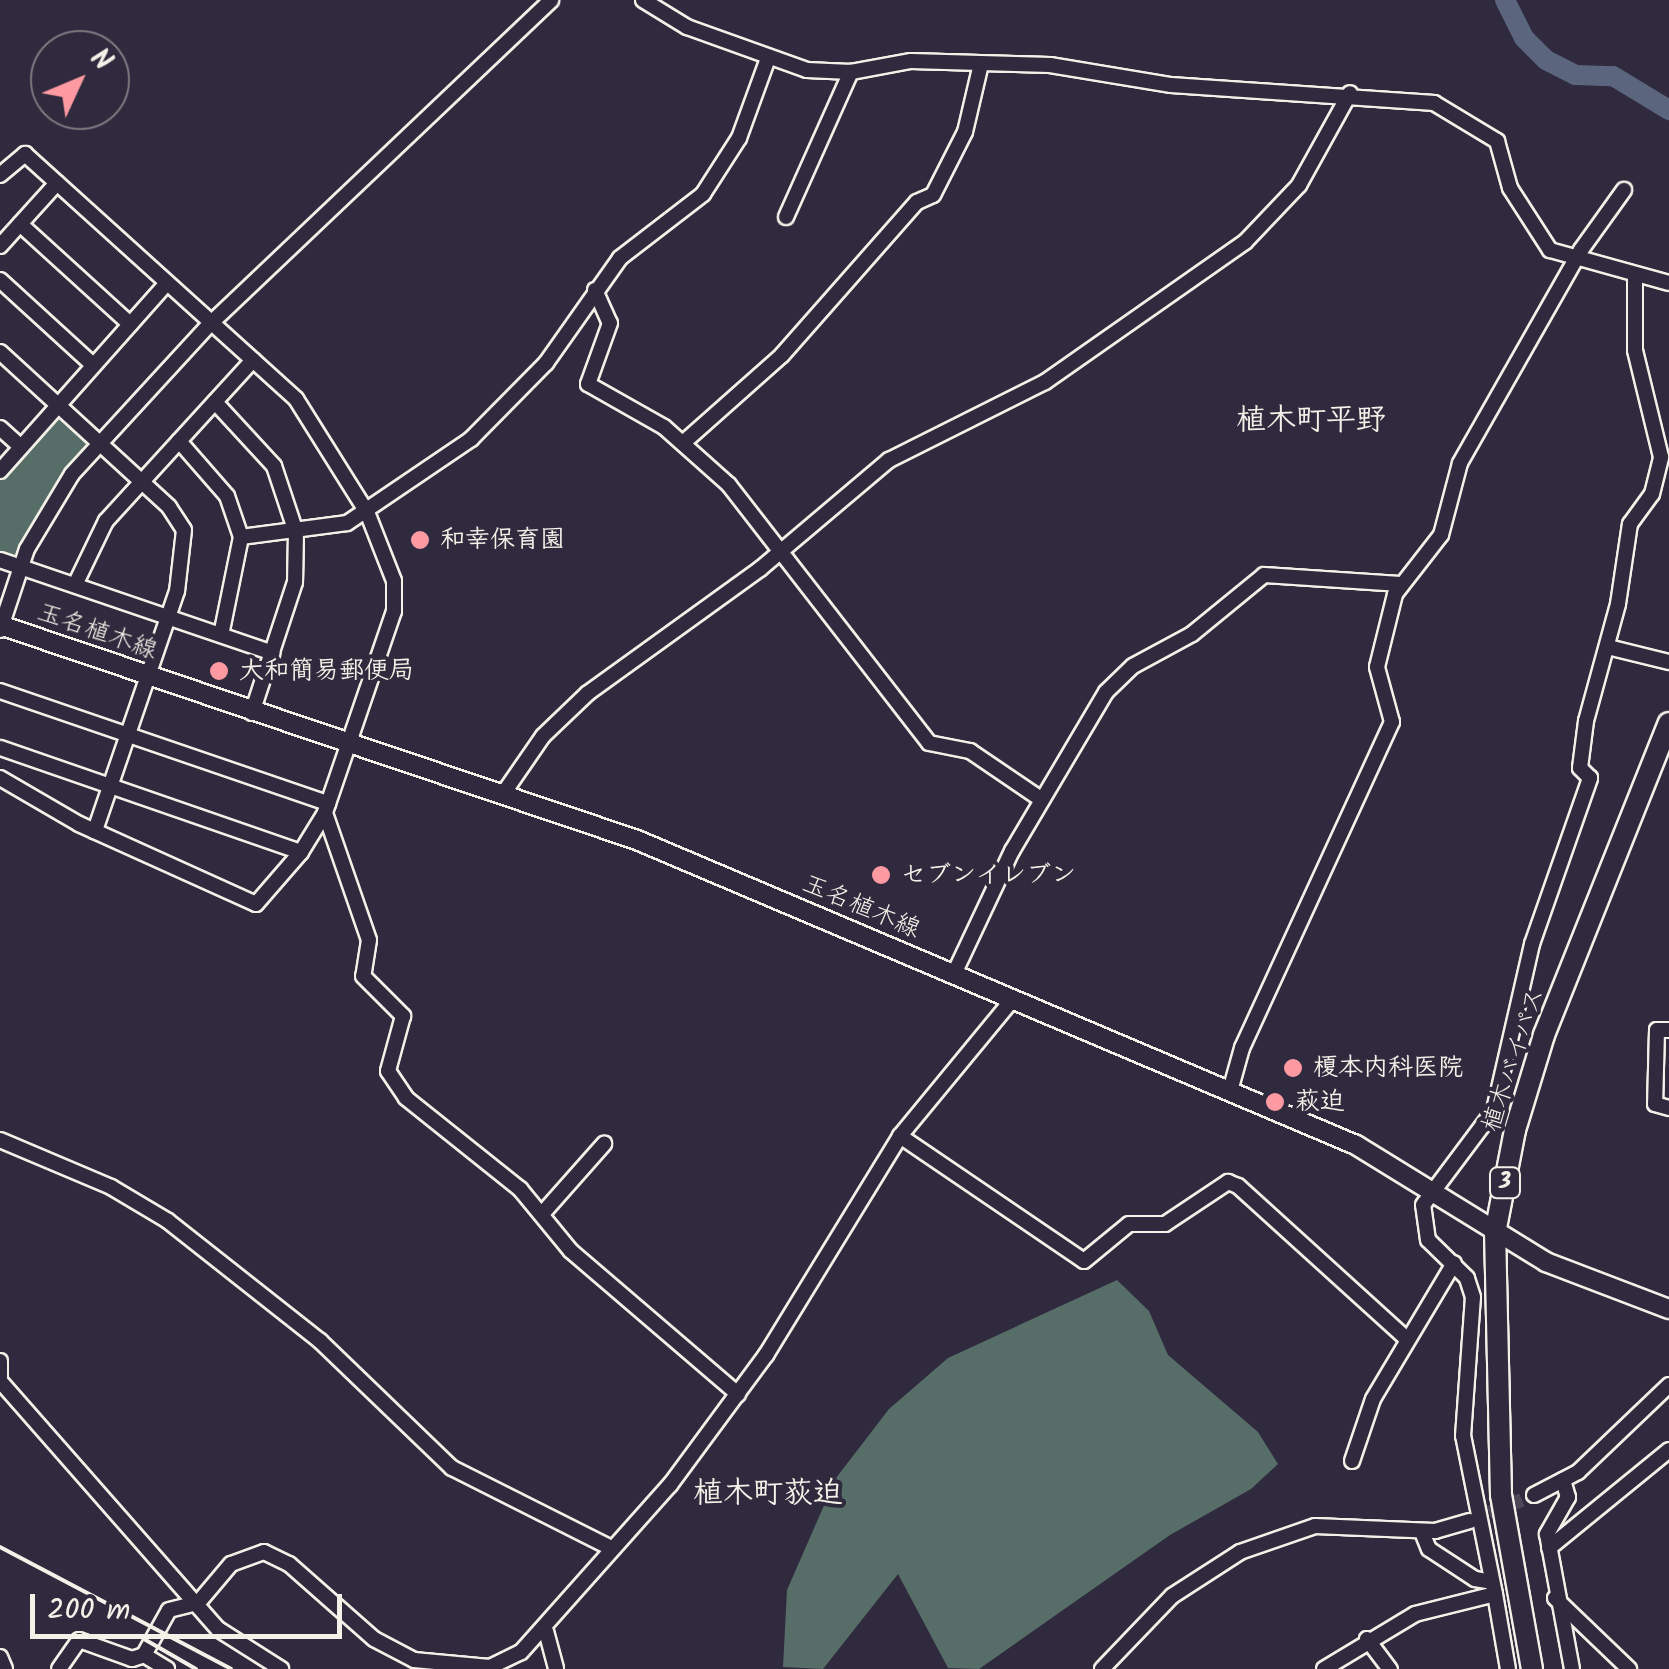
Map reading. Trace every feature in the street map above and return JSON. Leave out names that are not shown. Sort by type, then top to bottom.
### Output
[{"type":"highway","name":"植木バイパス","points":[[1532,1669],[1500,1478],[1496,1234],[1515,1130],[1544,1035],[1669,722]]},
{"type":"main road","name":"玉名植木線","points":[[0,627],[638,840],[1356,1145],[1432,1188],[1496,1234],[1593,1285],[1669,1309]]},
{"type":"street","points":[[0,627],[46,509],[102,442],[211,323],[551,0]]},
{"type":"street","points":[[643,0],[768,60],[851,72],[911,60],[1050,65],[1171,85],[1350,93],[1434,103],[1496,140],[1510,188],[1529,223],[1550,250],[1576,261],[1669,283]]},
{"type":"street","points":[[242,537],[324,531],[367,512],[471,439],[520,394],[573,330],[620,258],[703,194],[739,138],[768,60]]},
{"type":"street","points":[[683,443],[782,355],[917,202],[933,195],[965,132],[982,64]]},
{"type":"street","points":[[786,217],[851,72]]},
{"type":"street","points":[[503,794],[543,736],[588,693],[780,552],[889,460],[1045,382],[1245,242],[1300,185],[1350,93]]},
{"type":"street","points":[[0,175],[25,154],[296,399],[367,512],[394,581],[394,610],[327,808],[301,852],[256,904],[96,831],[0,778]]},
{"type":"street","points":[[0,246],[57,183]]},
{"type":"street","points":[[1230,1091],[1242,1048],[1392,722],[1377,667],[1401,584],[1441,535],[1460,463],[1576,261],[1624,190]]},
{"type":"street","points":[[20,224],[130,324]]},
{"type":"street","points":[[1508,1669],[1463,1436],[1473,1297],[1454,1264],[1428,1240],[1422,1222],[1432,1188],[1494,1110],[1532,944],[1590,778],[1580,768],[1586,722],[1608,647],[1630,524],[1652,494],[1661,457],[1634,350],[1635,274]]},
{"type":"street","points":[[0,280],[92,365]]},
{"type":"street","points":[[0,471],[19,445],[166,284]]},
{"type":"street","points":[[596,290],[610,323],[588,384],[683,443],[729,485],[929,743],[970,751],[1042,800]]},
{"type":"street","points":[[0,352],[102,442],[184,530],[184,559],[168,617],[96,831]]},
{"type":"street","points":[[74,585],[106,521],[253,360]]},
{"type":"street","points":[[215,402],[263,448],[284,486],[296,532],[294,582],[252,713]]},
{"type":"street","points":[[0,428],[19,445]]},
{"type":"street","points":[[179,441],[227,496],[242,537],[221,635]]},
{"type":"street","points":[[0,560],[272,653]]},
{"type":"street","points":[[954,974],[984,900],[1106,692],[1264,575],[1401,584]]},
{"type":"street","points":[[1608,647],[1669,662]]},
{"type":"street","points":[[0,692],[327,808]]},
{"type":"street","points":[[0,748],[301,852]]},
{"type":"street","points":[[327,808],[369,940],[363,976],[403,1016],[388,1071],[406,1098],[440,1120],[542,1214],[571,1251],[738,1394]]},
{"type":"street","points":[[144,1655],[169,1610],[198,1604],[231,1564],[264,1552],[288,1564],[374,1639],[414,1660],[490,1667],[546,1630],[611,1548],[670,1485],[738,1394],[900,1136],[1013,999]]},
{"type":"street","points":[[1669,1030],[1657,1030],[1654,1104],[1669,1108]]},
{"type":"street","points":[[900,1136],[1084,1261],[1129,1224],[1166,1224],[1228,1182],[1238,1186],[1407,1339]]},
{"type":"street","points":[[0,1140],[111,1187],[168,1221],[320,1340],[452,1468],[611,1548]]},
{"type":"street","points":[[542,1214],[604,1144]]},
{"type":"street","points":[[1352,1461],[1374,1399],[1454,1264]]},
{"type":"street","points":[[0,1361],[0,1379],[218,1629],[281,1669]]},
{"type":"street","points":[[1534,1496],[1563,1480],[1626,1432],[1669,1385]]},
{"type":"street","points":[[1549,1548],[1669,1450]]},
{"type":"street","points":[[1563,1480],[1568,1497],[1550,1525],[1549,1548],[1555,1597],[1572,1669]]},
{"type":"street","points":[[1102,1669],[1172,1596],[1240,1552],[1315,1526],[1422,1532],[1470,1521]]},
{"type":"street","points":[[1422,1532],[1429,1548],[1494,1588]]},
{"type":"street","points":[[1324,1669],[1366,1640],[1433,1608],[1494,1588]]},
{"type":"street","points":[[1555,1597],[1630,1669]]},
{"type":"street","points":[[546,1630],[556,1669]]},
{"type":"street","points":[[59,1669],[80,1640],[132,1658],[144,1655],[168,1669]]},
{"type":"street","points":[[1366,1640],[1390,1669]]},
{"type":"street","points":[[0,1657],[4,1669]]},
{"type":"green space","points":[[56,411],[90,443],[58,480],[13,559],[0,555],[0,475]]},
{"type":"green space","points":[[1117,1280],[1149,1311],[1168,1355],[1258,1432],[1278,1464],[1251,1489],[1170,1535],[979,1669],[948,1668],[898,1574],[823,1669],[783,1667],[787,1590],[836,1478],[889,1409],[948,1358]]},
{"type":"waterway","points":[[1505,0],[1524,38],[1546,60],[1575,75],[1613,76],[1669,110]]},
{"type":"tunnel","points":[[1470,1521],[1534,1495]]},
{"type":"railway","points":[[0,1547],[231,1669]]},
{"type":"railway","points":[[144,1639],[196,1669]]},
{"type":"place","name":"和幸保育園","points":[[420,540]]},
{"type":"place","name":"大和簡易郵便局","points":[[219,671]]},
{"type":"place","name":"セブンイレブン","points":[[881,875]]},
{"type":"place","name":"榎本内科医院","points":[[1293,1068]]},
{"type":"place","name":"萩迫","points":[[1275,1102]]},
{"type":"district","name":"植木町平野","points":[[1311,421]]},
{"type":"district","name":"植木町荻迫","points":[[768,1494]]}]
